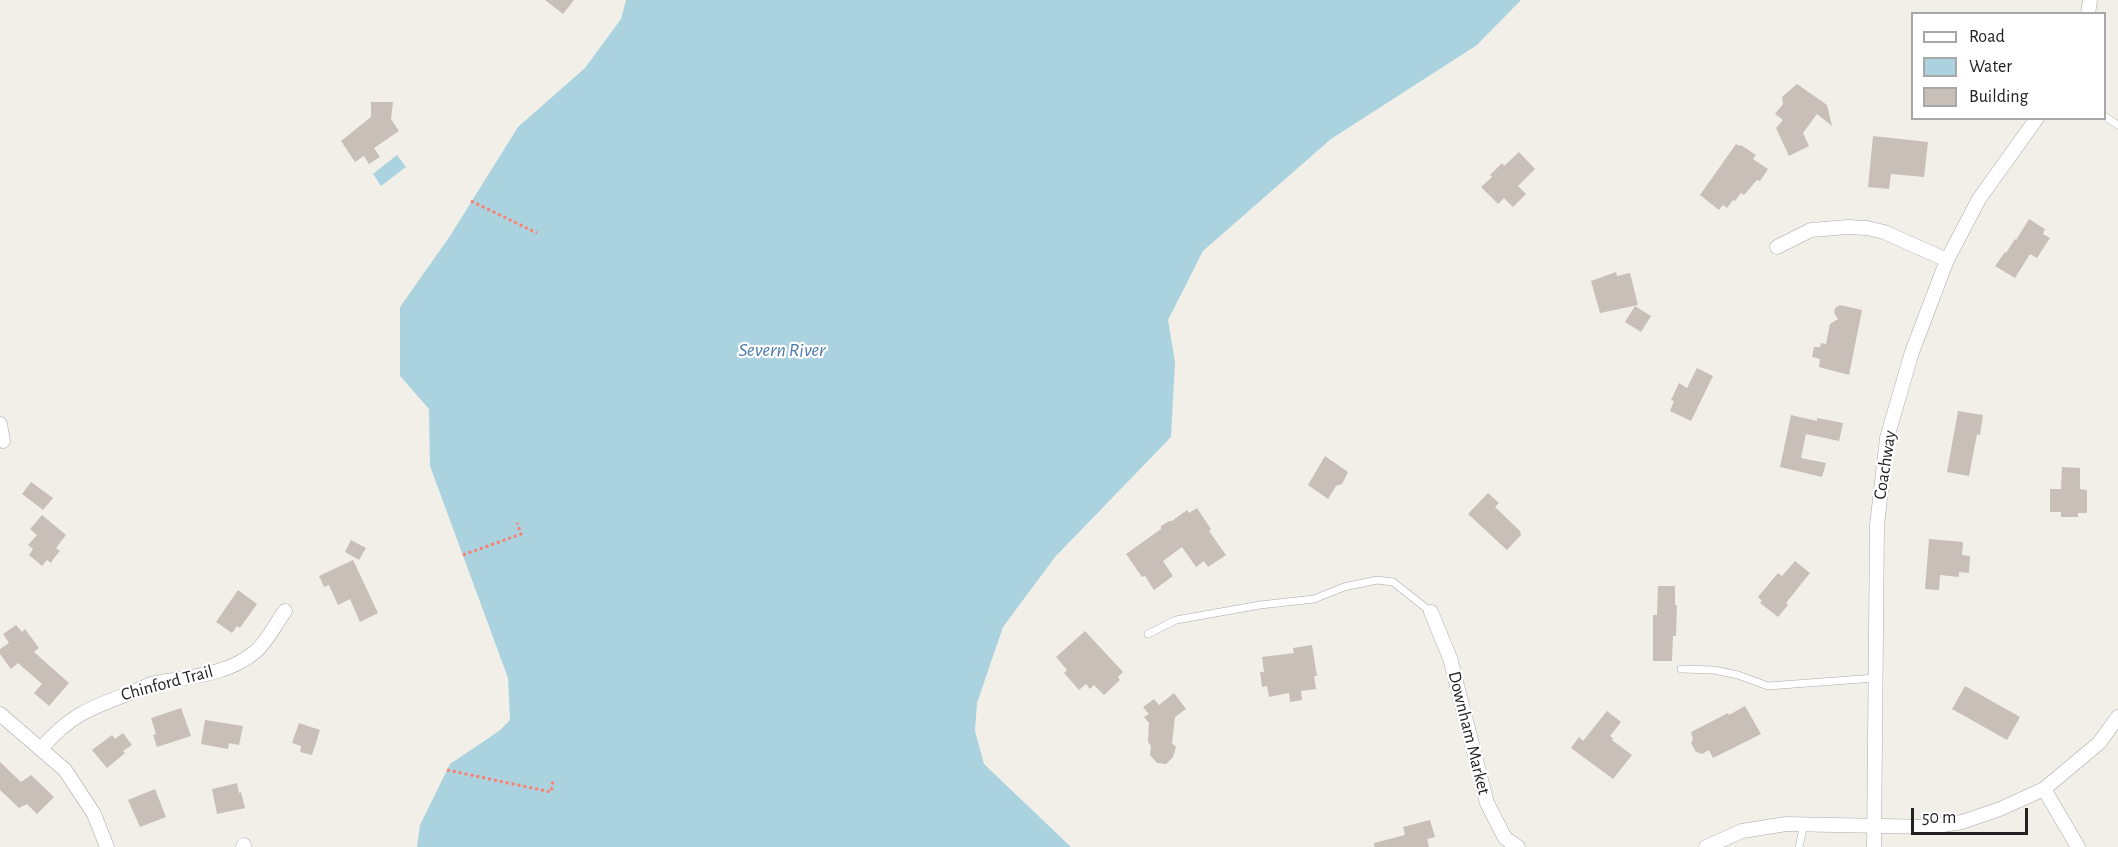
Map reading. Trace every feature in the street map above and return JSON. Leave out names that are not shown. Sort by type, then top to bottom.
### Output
[{"type":"street","name":"Coachway","points":[[1874,847],[1877,525],[1887,438],[1912,352],[1947,260],[1978,199],[2036,120]]},
{"type":"street","points":[[1777,247],[1811,230],[1867,228],[1884,232],[1947,260]]},
{"type":"street","points":[[0,424],[3,441]]},
{"type":"street","name":"Chinford Trail","points":[[41,749],[51,737],[95,705],[152,684],[196,677],[237,663],[256,651],[285,611]]},
{"type":"street","name":"Downham Market","points":[[1431,612],[1450,658],[1487,802],[1505,838],[1518,847]]},
{"type":"street","points":[[0,714],[65,770],[94,814],[107,847]]},
{"type":"street","points":[[1706,847],[1742,831],[1786,824],[1930,827],[1962,822],[2000,809],[2044,789],[2099,743],[2118,717]]},
{"type":"street","points":[[2044,789],[2078,847]]},
{"type":"lane","points":[[1148,634],[1176,620],[1314,598],[1344,587],[1377,580],[1393,582],[1431,612]]},
{"type":"lane","points":[[1681,669],[1714,670],[1738,675],[1768,686],[1875,678]]},
{"type":"lane","points":[[1799,847],[1804,824]]},
{"type":"path","points":[[471,201],[537,232]]},
{"type":"path","points":[[463,555],[521,534],[517,523]]},
{"type":"path","points":[[447,770],[551,792],[553,781]]},
{"type":"water","name":"Severn River","points":[[626,0],[1521,0],[1477,45],[1331,139],[1203,251],[1168,320],[1175,362],[1171,437],[1055,557],[1003,627],[977,703],[975,731],[984,764],[1071,847],[417,847],[420,825],[450,764],[499,731],[510,720],[508,678],[430,466],[429,409],[400,376],[400,307],[450,236],[518,127],[585,68],[621,19]]},
{"type":"water","points":[[397,155],[406,167],[381,186],[373,174]]},
{"type":"building","points":[[545,0],[574,0],[563,14]]},
{"type":"building","points":[[1797,84],[1827,105],[1832,126],[1817,114],[1803,133],[1809,146],[1789,156],[1776,128],[1783,120],[1775,114],[1783,104],[1782,97]]},
{"type":"building","points":[[371,102],[393,102],[391,119],[399,131],[374,148],[380,157],[369,164],[364,156],[355,162],[341,141],[371,117]]},
{"type":"building","points":[[1873,136],[1928,142],[1924,177],[1891,174],[1889,189],[1868,187]]},
{"type":"building","points":[[1736,144],[1756,155],[1753,159],[1768,169],[1760,181],[1757,180],[1744,195],[1741,193],[1727,208],[1723,205],[1719,210],[1700,195]]},
{"type":"building","points":[[1519,152],[1535,169],[1518,186],[1526,194],[1513,207],[1504,198],[1498,204],[1481,187],[1502,163],[1504,166]]},
{"type":"building","points":[[2029,219],[2045,229],[2043,234],[2050,238],[2037,258],[2030,254],[2015,278],[1995,266]]},
{"type":"building","points":[[1616,272],[1617,276],[1630,273],[1638,305],[1600,313],[1591,281]]},
{"type":"building","points":[[1840,305],[1862,310],[1849,375],[1819,367],[1820,359],[1812,357],[1814,347],[1820,347],[1821,343],[1826,344],[1830,324],[1838,319],[1834,313],[1835,308]]},
{"type":"building","points":[[1635,306],[1651,316],[1641,332],[1625,322]]},
{"type":"building","points":[[1697,368],[1713,376],[1691,421],[1670,411],[1674,401],[1671,400],[1679,383],[1687,388]]},
{"type":"building","points":[[1958,411],[1983,415],[1969,476],[1947,472]]},
{"type":"building","points":[[1791,415],[1817,421],[1817,418],[1843,423],[1839,441],[1806,434],[1801,458],[1826,463],[1822,477],[1780,467]]},
{"type":"building","points":[[1325,456],[1348,472],[1342,484],[1336,486],[1328,499],[1308,485]]},
{"type":"building","points":[[2062,467],[2080,468],[2080,489],[2087,490],[2087,513],[2078,513],[2078,517],[2061,517],[2061,512],[2050,512],[2050,489],[2061,489]]},
{"type":"building","points":[[31,482],[53,498],[43,510],[22,494]]},
{"type":"building","points":[[1488,493],[1499,503],[1495,507],[1520,531],[1521,535],[1507,550],[1468,514]]},
{"type":"building","points":[[1197,508],[1211,529],[1209,531],[1226,555],[1208,567],[1204,561],[1196,567],[1182,547],[1163,561],[1173,576],[1154,590],[1126,554],[1161,529],[1161,526],[1187,510],[1189,513]]},
{"type":"building","points":[[42,515],[66,535],[56,548],[60,551],[51,563],[47,560],[42,566],[29,555],[33,549],[28,545],[37,535],[30,529]]},
{"type":"building","points":[[1929,539],[1963,542],[1962,555],[1970,556],[1969,573],[1959,572],[1959,577],[1940,575],[1939,590],[1925,589]]},
{"type":"building","points":[[351,540],[366,548],[359,560],[345,552]]},
{"type":"building","points":[[353,560],[378,613],[360,622],[350,599],[338,605],[329,585],[324,587],[319,576]]},
{"type":"building","points":[[1795,561],[1810,573],[1778,617],[1760,603],[1762,601],[1758,597],[1778,573],[1782,576]]},
{"type":"building","points":[[1658,586],[1675,586],[1676,636],[1673,636],[1672,661],[1653,661],[1653,615],[1657,615]]},
{"type":"building","points":[[238,590],[257,604],[240,628],[237,626],[232,633],[216,622]]},
{"type":"building","points":[[16,625],[22,632],[25,629],[39,648],[34,652],[69,683],[49,706],[34,693],[42,684],[18,663],[11,669],[0,654],[0,649],[9,643],[3,634]]},
{"type":"building","points":[[1085,631],[1123,672],[1118,677],[1120,680],[1104,695],[1094,685],[1090,689],[1086,684],[1079,690],[1064,673],[1067,670],[1056,657]]},
{"type":"building","points":[[1312,645],[1317,676],[1314,676],[1316,689],[1301,691],[1302,700],[1290,702],[1289,693],[1269,697],[1267,686],[1262,687],[1260,672],[1264,672],[1262,657],[1294,653],[1293,648]]},
{"type":"building","points":[[1965,686],[2020,717],[2007,740],[1952,709]]},
{"type":"building","points":[[1174,693],[1186,709],[1175,717],[1172,743],[1176,747],[1173,757],[1166,764],[1157,763],[1150,755],[1149,723],[1144,717],[1149,714],[1143,707],[1154,699],[1159,705]]},
{"type":"building","points":[[1745,706],[1761,734],[1713,758],[1709,750],[1702,754],[1696,752],[1691,743],[1693,739],[1691,732]]},
{"type":"building","points":[[181,708],[191,736],[157,747],[151,718]]},
{"type":"building","points":[[1607,711],[1621,722],[1610,736],[1612,740],[1632,755],[1613,779],[1571,748],[1579,737],[1583,741]]},
{"type":"building","points":[[205,720],[243,726],[239,745],[229,743],[228,749],[201,744]]},
{"type":"building","points":[[299,723],[320,730],[312,755],[300,752],[301,746],[292,743]]},
{"type":"building","points":[[123,733],[132,745],[107,768],[92,750],[112,735],[115,739]]},
{"type":"building","points":[[0,762],[21,782],[31,775],[54,797],[37,814],[27,804],[19,808],[0,790]]},
{"type":"building","points":[[237,783],[245,808],[217,814],[212,789]]},
{"type":"building","points":[[155,789],[166,817],[140,827],[128,800]]},
{"type":"building","points":[[1430,820],[1435,837],[1427,839],[1429,847],[1374,847],[1374,843],[1405,835],[1403,827]]}]
